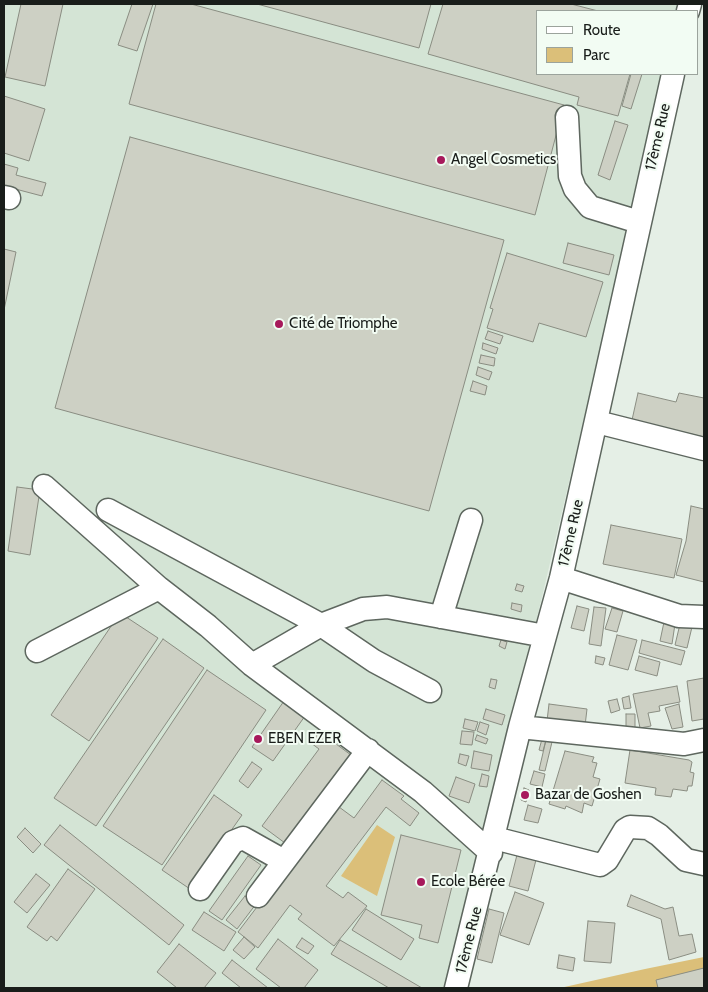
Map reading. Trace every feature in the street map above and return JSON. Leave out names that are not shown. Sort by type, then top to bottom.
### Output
[{"type":"street","name":"17ème Rue","points":[[456,988],[520,727],[561,578],[673,75]]},
{"type":"street","points":[[567,118],[570,176],[575,189],[590,207],[639,222]]},
{"type":"street","points":[[597,422],[704,449]]},
{"type":"street","points":[[44,486],[159,588],[208,626],[252,665],[368,750],[492,846],[600,865],[607,860],[625,830],[630,827],[648,828],[659,835],[686,860],[704,864]]},
{"type":"street","points":[[108,510],[321,625],[374,661],[430,691]]},
{"type":"street","points":[[441,617],[471,520]]},
{"type":"street","points":[[561,578],[679,616],[704,617]]},
{"type":"street","points":[[37,651],[159,588]]},
{"type":"street","points":[[252,665],[321,625],[363,609],[387,607],[545,636]]},
{"type":"street","points":[[520,727],[684,744],[704,740]]},
{"type":"street","points":[[258,896],[368,750]]},
{"type":"street","points":[[200,889],[233,842],[243,838],[284,860]]},
{"type":"shaded area","points":[[4,4],[681,4],[679,10],[536,10],[536,75],[665,75],[450,988],[4,988]]},
{"type":"green space","points":[[377,825],[395,837],[377,896],[341,876]]},
{"type":"green space","points":[[704,957],[704,988],[560,988],[645,969]]},
{"type":"building","points":[[21,4],[63,4],[45,86],[5,77]]},
{"type":"building","points":[[132,4],[153,4],[137,51],[118,45]]},
{"type":"building","name":"Angel Cosmetics","points":[[156,4],[191,4],[564,105],[535,215],[129,104]]},
{"type":"building","points":[[257,4],[431,4],[419,48]]},
{"type":"building","points":[[443,4],[571,4],[594,10],[536,10],[536,75],[630,75],[618,116],[577,105],[579,97],[428,54]]},
{"type":"building","points":[[631,75],[642,75],[631,109],[622,106]]},
{"type":"building","points":[[4,96],[45,109],[29,161],[4,153]]},
{"type":"building","points":[[615,121],[628,125],[610,180],[598,175]]},
{"type":"building","name":"Cité de Triomphe","points":[[130,137],[504,240],[429,511],[55,408]]},
{"type":"building","points":[[4,164],[18,168],[16,175],[46,183],[42,196],[4,186]]},
{"type":"building","points":[[568,243],[614,255],[609,275],[563,263]]},
{"type":"building","points":[[4,249],[16,252],[4,310]]},
{"type":"building","points":[[507,253],[603,282],[586,337],[539,323],[533,342],[487,328],[493,309],[490,308]]},
{"type":"building","points":[[488,331],[503,336],[500,344],[485,339]]},
{"type":"building","points":[[483,343],[498,348],[496,354],[482,349]]},
{"type":"building","points":[[481,355],[495,358],[494,366],[479,363]]},
{"type":"building","points":[[478,367],[492,372],[489,380],[476,375]]},
{"type":"building","points":[[473,381],[487,386],[485,395],[470,391]]},
{"type":"building","points":[[638,393],[676,402],[679,393],[704,398],[704,437],[632,420]]},
{"type":"building","points":[[17,487],[40,490],[30,555],[8,551]]},
{"type":"building","points":[[691,506],[704,509],[704,582],[676,575],[686,541]]},
{"type":"building","points":[[611,525],[682,539],[674,578],[603,564]]},
{"type":"building","points":[[517,584],[524,586],[522,592],[515,590]]},
{"type":"building","points":[[512,603],[522,605],[521,612],[511,609]]},
{"type":"building","points":[[577,606],[589,609],[584,631],[571,628]]},
{"type":"building","points":[[594,607],[606,608],[601,646],[589,644]]},
{"type":"building","points":[[612,608],[623,611],[617,632],[605,629]]},
{"type":"building","points":[[120,613],[158,638],[89,741],[51,715]]},
{"type":"building","points":[[664,622],[675,624],[672,644],[660,641]]},
{"type":"building","points":[[680,624],[692,627],[687,648],[675,645]]},
{"type":"building","points":[[617,635],[637,640],[628,670],[609,665]]},
{"type":"building","points":[[163,639],[204,668],[96,826],[54,798]]},
{"type":"building","points":[[501,640],[507,642],[505,649],[499,646]]},
{"type":"building","points":[[642,640],[685,651],[681,665],[639,653]]},
{"type":"building","points":[[596,656],[605,658],[603,665],[595,663]]},
{"type":"building","points":[[639,656],[660,662],[657,676],[635,670]]},
{"type":"building","points":[[207,670],[266,710],[162,865],[103,826]]},
{"type":"building","points":[[704,678],[704,719],[692,721],[687,681]]},
{"type":"building","points":[[491,679],[497,680],[495,689],[489,687]]},
{"type":"building","points":[[677,686],[680,702],[659,706],[660,711],[648,713],[651,726],[640,728],[633,694]]},
{"type":"building","points":[[629,696],[631,708],[624,709],[622,698]]},
{"type":"building","points":[[617,699],[620,710],[611,713],[608,701]]},
{"type":"building","points":[[284,701],[305,716],[273,761],[252,747]]},
{"type":"building","points":[[549,704],[587,709],[585,726],[547,721]]},
{"type":"building","points":[[679,704],[683,727],[672,729],[665,708]]},
{"type":"building","points":[[486,709],[505,715],[502,725],[483,719]]},
{"type":"building","points":[[626,714],[635,714],[635,729],[626,729]]},
{"type":"building","points":[[465,719],[478,722],[475,731],[463,728]]},
{"type":"building","points":[[480,722],[489,725],[486,735],[477,731]]},
{"type":"building","points":[[322,728],[335,737],[332,741],[355,758],[289,846],[262,826],[319,749],[311,743]]},
{"type":"building","points":[[462,731],[474,732],[472,745],[460,744]]},
{"type":"building","points":[[477,735],[488,739],[486,744],[475,740]]},
{"type":"building","points":[[542,739],[546,740],[543,751],[539,750]]},
{"type":"building","points":[[546,740],[552,742],[545,771],[539,770]]},
{"type":"building","points":[[630,750],[689,760],[692,762],[690,772],[694,773],[692,786],[688,786],[687,791],[673,789],[671,797],[655,795],[656,788],[625,783]]},
{"type":"building","points":[[474,751],[492,755],[489,771],[471,768]]},
{"type":"building","points":[[565,751],[594,757],[592,762],[597,763],[593,777],[600,779],[592,806],[584,803],[582,813],[566,806],[565,809],[549,804]]},
{"type":"building","points":[[460,754],[469,756],[466,766],[458,763]]},
{"type":"building","points":[[252,762],[262,769],[248,788],[239,781]]},
{"type":"building","points":[[534,771],[545,774],[542,787],[530,784]]},
{"type":"building","points":[[482,774],[489,776],[487,787],[479,786]]},
{"type":"building","points":[[456,777],[475,784],[469,803],[449,796]]},
{"type":"building","points":[[382,780],[404,796],[401,799],[419,813],[410,826],[386,807],[326,886],[343,898],[348,892],[367,906],[334,946],[298,919],[302,914],[290,905],[258,948],[238,932],[335,804],[354,818]]},
{"type":"building","name":"Bazar de Goshen","points":[[524,788],[529,790],[526,802],[521,800]]},
{"type":"building","points":[[214,795],[242,815],[190,889],[162,870]]},
{"type":"building","points":[[528,805],[542,809],[538,823],[524,820]]},
{"type":"building","points":[[60,825],[184,925],[169,945],[44,845]]},
{"type":"building","points":[[25,828],[41,844],[33,853],[17,837]]},
{"type":"building","name":"Ecole Bérée","points":[[401,835],[461,850],[438,943],[419,938],[422,925],[381,915]]},
{"type":"building","points":[[518,851],[537,856],[528,891],[509,886]]},
{"type":"building","points":[[248,856],[261,865],[222,920],[209,911]]},
{"type":"building","points":[[68,869],[95,889],[57,941],[51,936],[47,941],[27,927]]},
{"type":"building","points":[[36,874],[50,885],[27,913],[14,902]]},
{"type":"building","points":[[515,892],[544,903],[529,945],[500,935]]},
{"type":"building","points":[[631,895],[665,909],[673,907],[679,936],[692,934],[696,952],[669,960],[661,919],[627,906]]},
{"type":"building","points":[[245,896],[256,904],[237,929],[226,920]]},
{"type":"building","points":[[366,909],[414,939],[401,960],[352,930]]},
{"type":"building","points":[[489,909],[504,913],[492,963],[477,959]]},
{"type":"building","points":[[204,912],[236,932],[224,951],[192,930]]},
{"type":"building","points":[[588,921],[615,923],[611,963],[584,961]]},
{"type":"building","points":[[244,937],[255,947],[244,959],[233,950]]},
{"type":"building","points":[[302,938],[314,946],[308,954],[296,947]]},
{"type":"building","points":[[278,939],[318,970],[304,988],[281,988],[256,969]]},
{"type":"building","points":[[340,940],[422,988],[389,988],[331,954]]},
{"type":"building","points":[[179,944],[216,973],[204,988],[177,988],[157,972]]},
{"type":"building","points":[[559,955],[575,958],[573,971],[557,968]]},
{"type":"building","points":[[232,960],[268,988],[241,988],[222,973]]},
{"type":"building","points":[[704,968],[704,988],[658,988],[656,980]]},
{"type":"place","name":"Angel Cosmetics","points":[[441,160]]},
{"type":"place","name":"Cité de Triomphe","points":[[279,324]]},
{"type":"place","name":"EBEN EZER","points":[[258,739]]},
{"type":"place","name":"Bazar de Goshen","points":[[525,795]]},
{"type":"place","name":"Ecole Bérée","points":[[421,882]]}]
